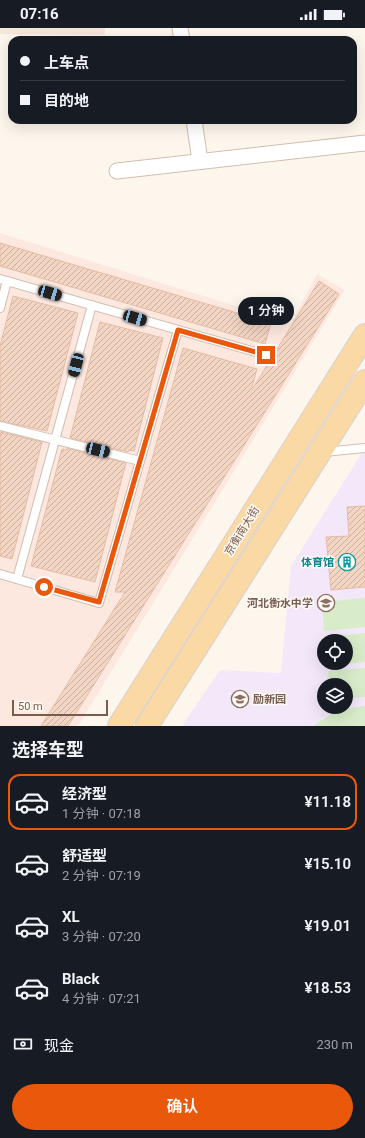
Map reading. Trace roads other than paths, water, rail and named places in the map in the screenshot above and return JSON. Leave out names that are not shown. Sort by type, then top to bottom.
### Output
[{"type":"main road","name":"京衡南大街","points":[[119,726],[365,335]]},
{"type":"main road","points":[[147,726],[365,381]]},
{"type":"street","points":[[195,124],[200,161]]},
{"type":"street","points":[[117,171],[365,143]]},
{"type":"lane","points":[[0,308],[4,280],[266,355]]},
{"type":"lane","points":[[17,579],[92,305]]},
{"type":"lane","points":[[0,574],[99,602],[178,330]]},
{"type":"lane","points":[[0,426],[140,461]]},
{"type":"lane","points":[[320,452],[365,448]]},
{"type":"place","name":"体育馆","points":[[347,562]]},
{"type":"place","name":"河北衡水中学","points":[[326,603]]},
{"type":"place","name":"励新园","points":[[240,699]]}]
